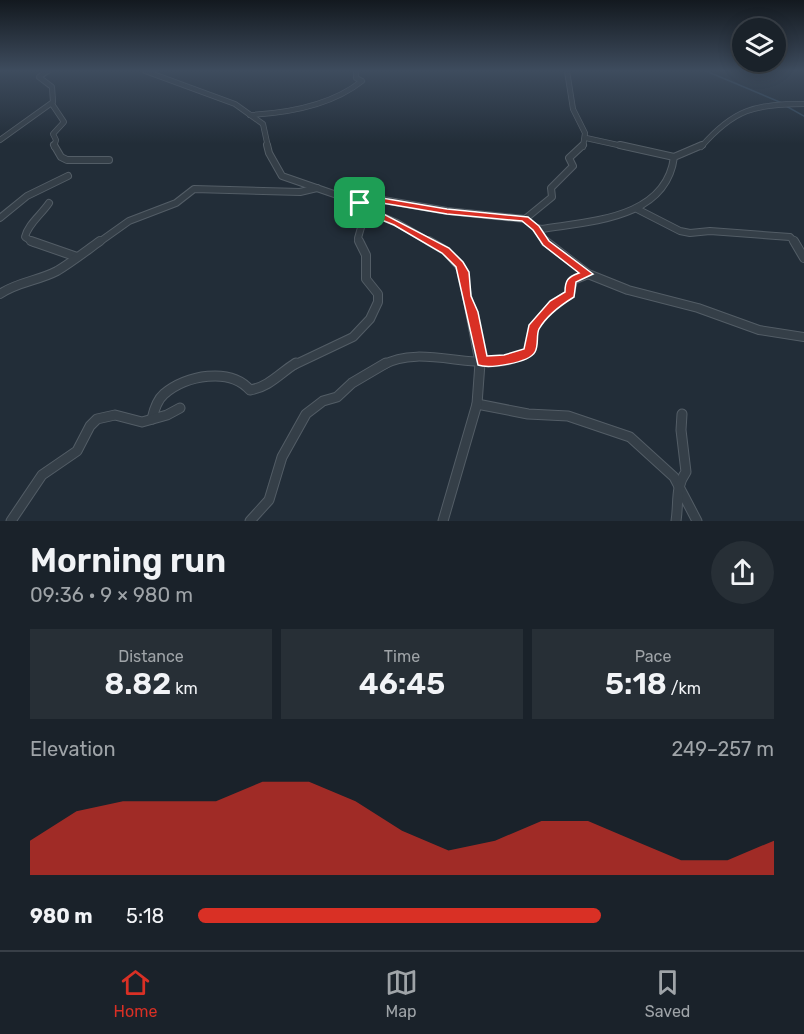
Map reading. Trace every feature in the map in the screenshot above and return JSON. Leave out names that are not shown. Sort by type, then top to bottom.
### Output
[{"type":"street","points":[[0,140],[52,104],[54,95]]},
{"type":"street","points":[[211,95],[235,104],[264,127],[269,153],[280,173],[287,178],[322,188],[397,223],[446,251],[460,264],[465,276],[466,296],[472,312],[480,360],[477,404],[443,521]]},
{"type":"street","points":[[250,115],[291,109],[339,95]]},
{"type":"street","points":[[525,219],[532,215],[540,204],[552,197],[552,187],[572,167],[569,158],[581,150],[586,138],[574,112],[570,95]]},
{"type":"street","points":[[52,104],[64,122],[52,134],[56,140],[54,147],[61,157],[73,160],[109,160]]},
{"type":"street","points":[[586,138],[674,157],[700,148],[718,127],[739,113],[770,104],[804,104]]},
{"type":"street","points":[[536,228],[549,228],[620,216],[637,209],[665,185],[672,173],[674,157]]},
{"type":"street","points":[[0,218],[27,196],[68,176]]},
{"type":"street","points":[[0,294],[12,286],[47,276],[129,221],[176,203],[194,189],[300,192],[322,188]]},
{"type":"street","points":[[363,207],[382,200],[447,212],[525,219],[536,228],[546,243],[588,274],[645,295],[698,308],[759,330],[804,337]]},
{"type":"street","points":[[48,203],[39,218],[27,228],[25,237],[30,242],[57,248],[77,257]]},
{"type":"street","points":[[152,420],[156,404],[167,391],[178,386],[219,375],[240,379],[248,388],[255,390],[279,378],[297,363],[356,336],[370,322],[379,298],[378,291],[366,279],[366,255],[358,242],[363,207]]},
{"type":"street","points":[[637,209],[680,231],[690,233],[710,231],[790,237],[797,244],[804,259]]},
{"type":"street","points":[[250,521],[269,500],[282,457],[309,410],[323,401],[337,397],[352,383],[395,357],[500,361],[528,352],[531,349],[533,328],[553,304],[570,294],[570,283],[573,279],[588,274]]},
{"type":"street","points":[[477,404],[528,414],[568,416],[630,437],[666,469],[678,483],[697,521]]},
{"type":"street","points":[[11,521],[49,468],[77,451],[90,426],[97,419],[115,415],[142,422],[180,408]]},
{"type":"street","points":[[676,521],[679,505],[678,483],[686,472],[681,430],[682,414]]},
{"type":"waterway","points":[[764,95],[782,103]]},
{"type":"waterway","points":[[786,106],[804,116]]},
{"type":"route","points":[[382,200],[447,212],[525,219],[536,228],[546,243],[588,274],[573,279],[570,283],[570,294],[553,304],[543,319],[533,328],[531,349],[528,352],[496,362],[482,361],[472,312],[466,296],[464,272],[460,264],[446,251],[397,223],[366,210],[360,203],[382,200]]}]
